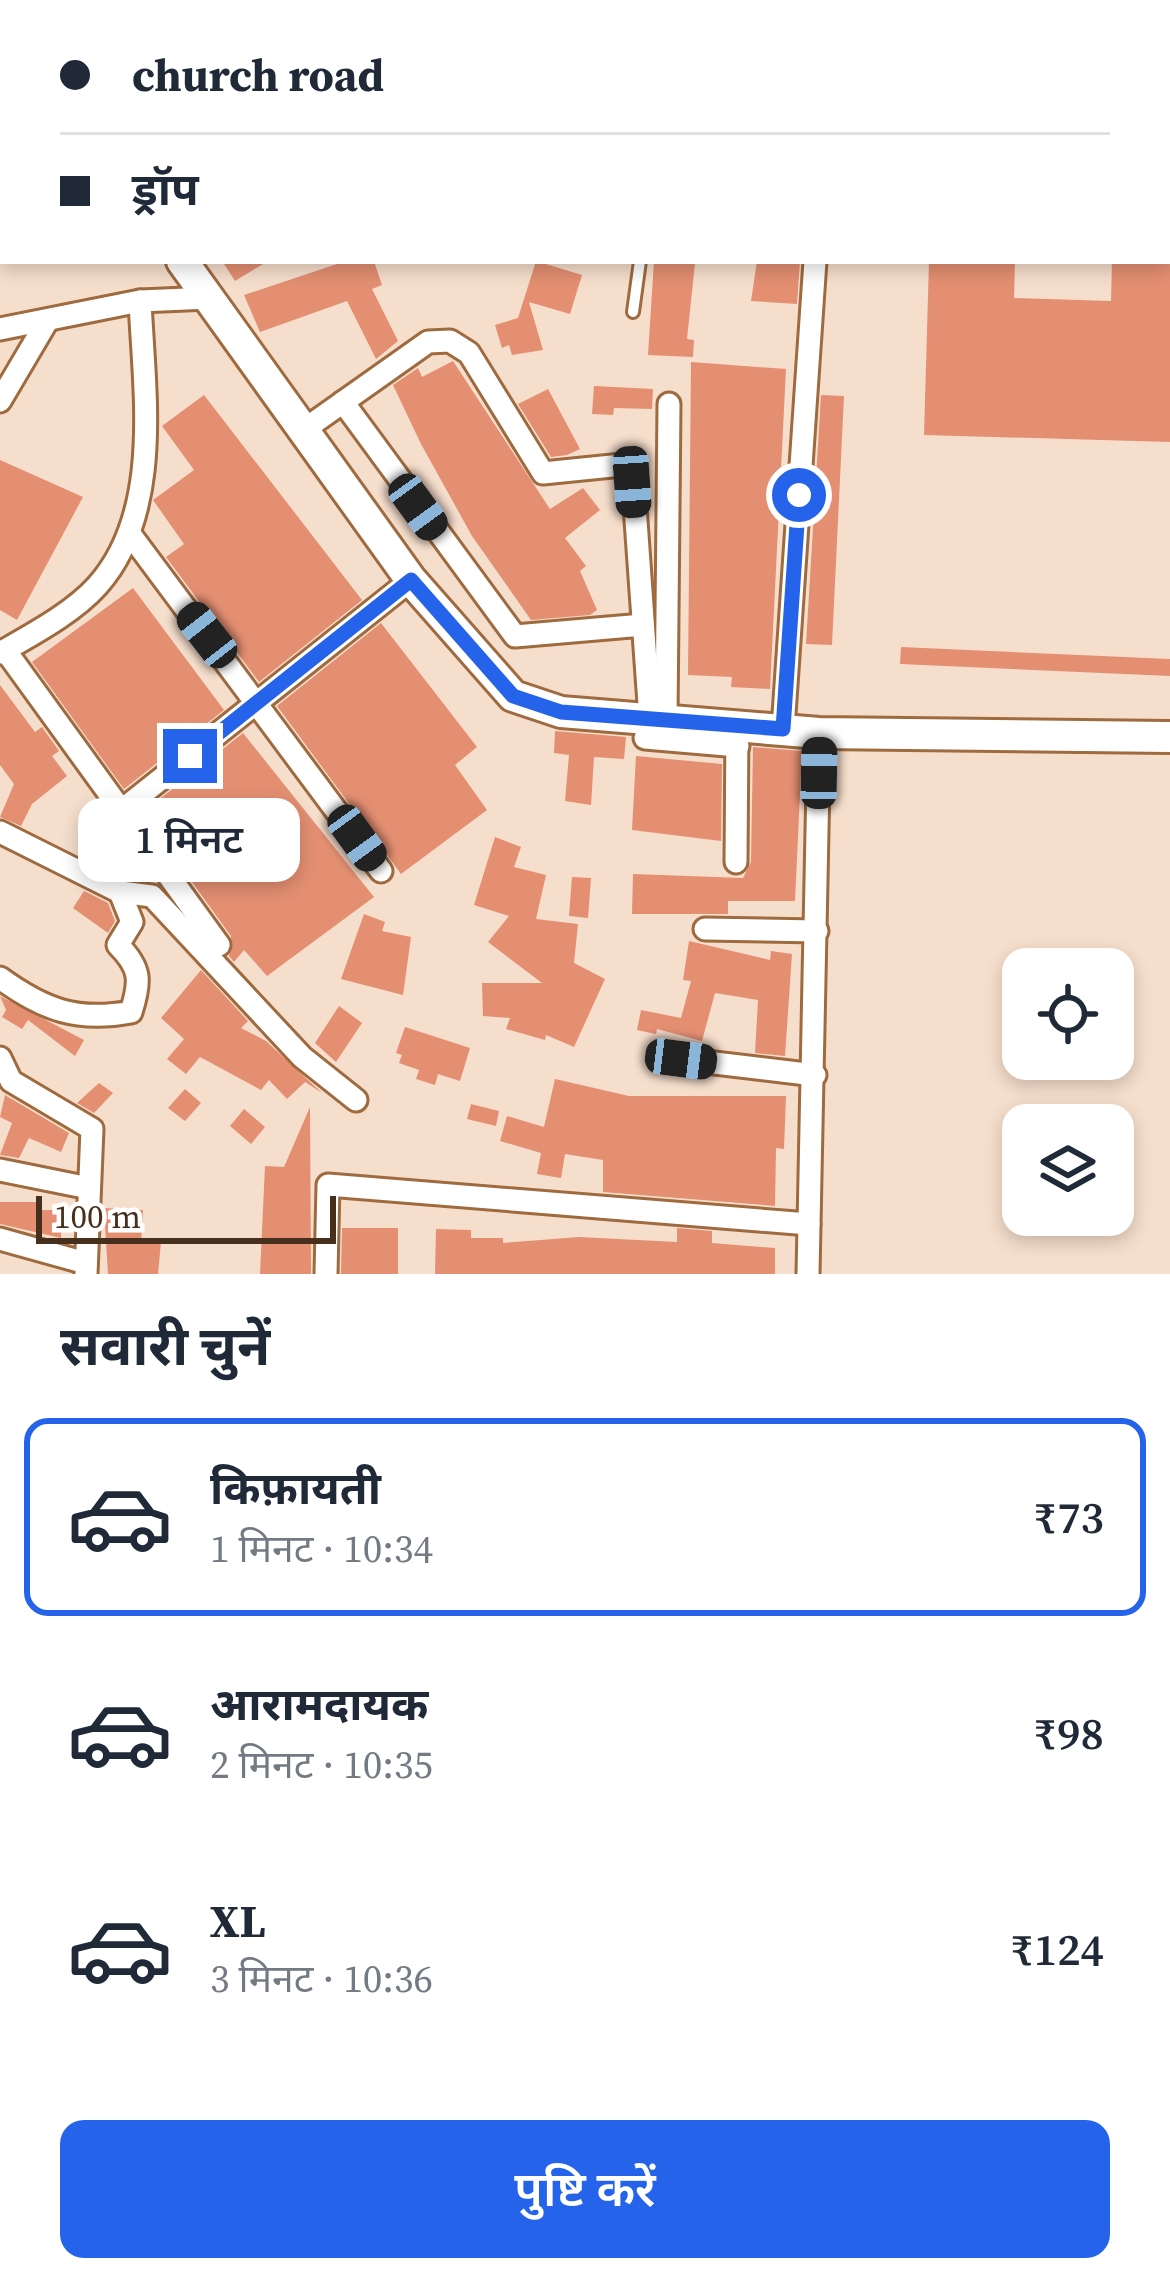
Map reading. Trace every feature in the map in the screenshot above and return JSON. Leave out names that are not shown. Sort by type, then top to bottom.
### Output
[{"type":"street","points":[[184,264],[411,580],[513,696],[561,712],[738,736],[783,729],[1170,736]]},
{"type":"street","points":[[783,729],[815,264]]},
{"type":"street","points":[[0,328],[46,323],[140,301],[209,298]]},
{"type":"street","points":[[140,301],[144,474],[130,535],[100,583],[78,603],[2,652],[219,945]]},
{"type":"street","points":[[0,401],[46,323]]},
{"type":"street","points":[[305,429],[428,342],[450,341],[469,353],[543,472],[632,464],[654,725]]},
{"type":"street","points":[[343,403],[515,636],[643,626]]},
{"type":"street","points":[[654,725],[669,404]]},
{"type":"street","points":[[130,535],[381,871]]},
{"type":"street","points":[[122,810],[411,580]]},
{"type":"street","points":[[808,1274],[819,733]]},
{"type":"street","points":[[736,862],[738,736]]},
{"type":"street","points":[[0,832],[121,892],[152,896],[302,1057],[356,1100]]},
{"type":"street","points":[[0,978],[36,1004],[74,1017],[131,1012],[140,980],[136,963],[118,945],[132,922],[121,892]]},
{"type":"street","points":[[705,928],[817,931]]},
{"type":"street","points":[[0,1058],[11,1081],[92,1129],[86,1269],[0,1239]]},
{"type":"street","points":[[681,1059],[815,1076]]},
{"type":"street","points":[[0,1170],[89,1187]]},
{"type":"street","points":[[326,1274],[328,1185],[809,1224]]},
{"type":"lane","points":[[633,312],[640,264]]},
{"type":"building","points":[[224,264],[263,264],[235,281]]},
{"type":"building","points":[[337,264],[375,264],[382,285],[372,289],[398,341],[376,359],[347,301],[260,332],[244,295]]},
{"type":"building","points":[[535,264],[582,275],[570,314],[529,302],[543,350],[512,355],[509,345],[502,348],[495,325],[518,318]]},
{"type":"building","points":[[654,264],[695,264],[687,339],[694,340],[693,357],[648,355]]},
{"type":"building","points":[[757,264],[800,264],[797,304],[751,301]]},
{"type":"building","points":[[929,264],[1015,264],[1014,298],[1111,301],[1112,264],[1170,264],[1170,442],[924,435]]},
{"type":"building","points":[[453,361],[550,509],[583,488],[600,510],[565,538],[586,566],[580,571],[597,610],[590,615],[531,620],[472,536],[421,444],[393,385],[418,368],[422,377]]},
{"type":"building","points":[[691,362],[786,369],[770,689],[731,687],[732,677],[688,675]]},
{"type":"building","points":[[594,386],[653,389],[652,409],[614,408],[613,415],[592,414]]},
{"type":"building","points":[[548,389],[580,449],[567,455],[551,457],[518,404]]},
{"type":"building","points":[[204,395],[362,600],[259,682],[166,557],[184,544],[153,500],[194,470],[162,426]]},
{"type":"building","points":[[821,395],[844,396],[832,645],[806,644]]},
{"type":"building","points":[[0,460],[83,497],[17,620],[0,610]]},
{"type":"building","points":[[133,588],[224,710],[124,789],[32,662]]},
{"type":"building","points":[[381,623],[477,747],[455,765],[487,810],[401,874],[277,706]]},
{"type":"building","points":[[901,647],[1170,659],[1170,676],[900,664]]},
{"type":"building","points":[[0,685],[35,732],[42,727],[59,751],[52,756],[67,776],[32,804],[21,826],[0,817],[14,784],[0,765]]},
{"type":"building","points":[[555,731],[626,737],[624,759],[594,757],[591,805],[565,801],[569,755],[554,753]]},
{"type":"building","points":[[243,733],[374,897],[267,976],[244,950],[234,962],[229,956],[231,936],[142,813]]},
{"type":"building","points":[[753,747],[802,751],[795,901],[728,901],[728,914],[632,914],[633,874],[743,878],[751,862]]},
{"type":"building","points":[[636,756],[722,764],[721,841],[632,830]]},
{"type":"building","points":[[495,837],[521,847],[514,867],[546,875],[536,919],[578,924],[574,963],[605,979],[574,1047],[546,1035],[545,1040],[506,1029],[510,1018],[483,1016],[482,983],[542,983],[488,942],[509,916],[474,905]]},
{"type":"building","points":[[572,877],[591,878],[588,918],[569,916]]},
{"type":"building","points":[[84,891],[108,903],[115,921],[108,933],[73,908]]},
{"type":"building","points":[[364,914],[385,922],[382,931],[411,937],[403,995],[341,979]]},
{"type":"building","points":[[689,941],[770,960],[771,951],[792,954],[785,1056],[755,1053],[758,1000],[715,993],[702,1041],[657,1029],[656,1034],[637,1030],[641,1010],[681,1018],[691,981],[683,980]]},
{"type":"building","points":[[201,970],[248,1021],[241,1028],[266,1041],[322,1093],[305,1082],[287,1099],[269,1080],[261,1090],[200,1057],[186,1074],[167,1059],[184,1039],[161,1018]]},
{"type":"building","points":[[0,996],[84,1040],[75,1056],[28,1020],[22,1029],[2,1017],[6,1010]]},
{"type":"building","points":[[339,1006],[362,1023],[336,1062],[315,1043]]},
{"type":"building","points":[[405,1027],[470,1048],[460,1081],[438,1074],[435,1085],[416,1079],[419,1070],[399,1063],[402,1055],[396,1053]]},
{"type":"building","points":[[555,1079],[629,1096],[786,1096],[784,1149],[776,1148],[775,1206],[603,1192],[603,1160],[565,1154],[561,1178],[537,1174],[541,1153],[500,1141],[507,1116],[544,1127]]},
{"type":"building","points":[[99,1083],[113,1093],[94,1113],[77,1103]]},
{"type":"building","points":[[185,1089],[201,1103],[185,1121],[168,1108]]},
{"type":"building","points":[[5,1095],[69,1133],[61,1152],[29,1138],[19,1158],[0,1155],[12,1123],[0,1117]]},
{"type":"building","points":[[471,1104],[499,1111],[496,1126],[467,1119]]},
{"type":"building","points":[[310,1107],[311,1274],[260,1274],[265,1166],[284,1167]]},
{"type":"building","points":[[244,1109],[265,1127],[251,1144],[230,1126]]},
{"type":"building","points":[[0,1202],[38,1202],[38,1210],[61,1210],[61,1238],[0,1224]]},
{"type":"building","points":[[104,1208],[143,1210],[141,1243],[161,1242],[158,1274],[108,1274]]},
{"type":"building","points":[[342,1228],[398,1228],[398,1274],[341,1274]]},
{"type":"building","points":[[677,1228],[712,1231],[712,1243],[775,1248],[775,1274],[435,1274],[436,1229],[471,1230],[471,1238],[503,1238],[503,1243],[579,1237],[677,1242]]},
{"type":"route","points":[[190,756],[411,580],[513,696],[561,712],[783,729],[799,495]]}]
